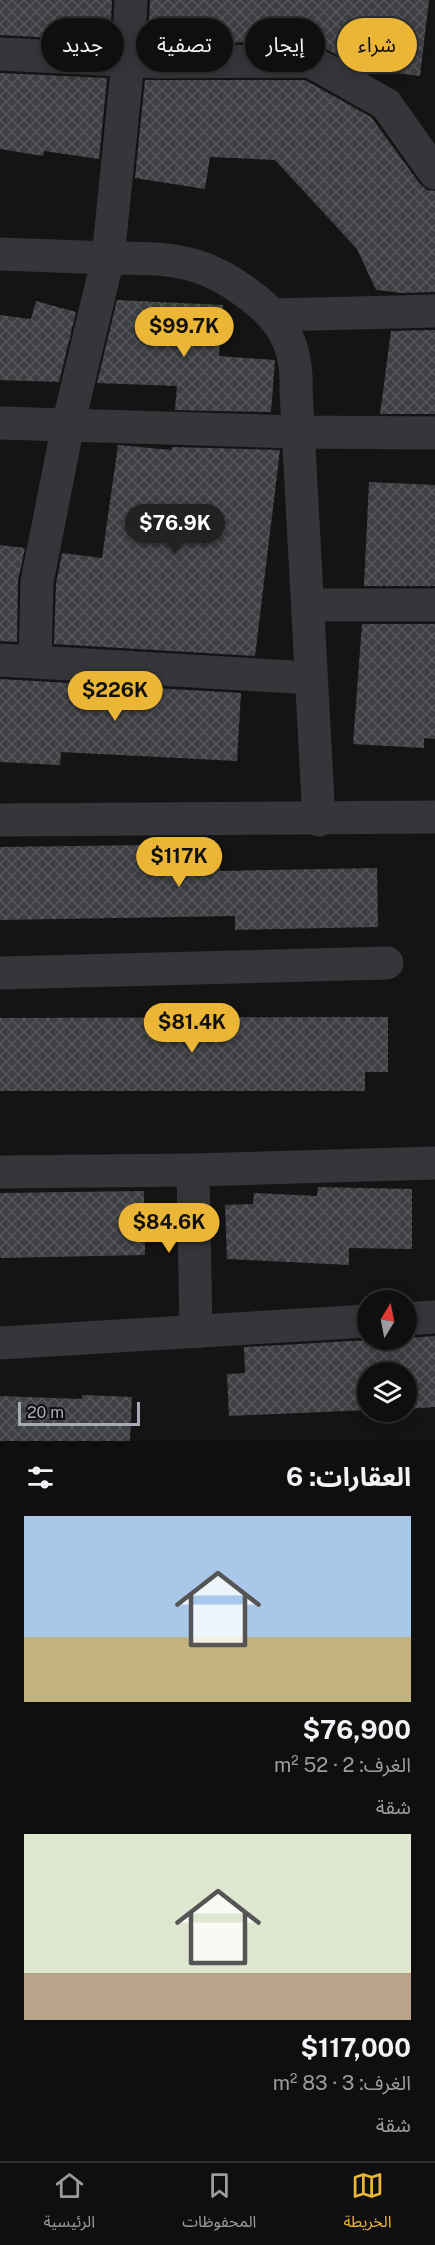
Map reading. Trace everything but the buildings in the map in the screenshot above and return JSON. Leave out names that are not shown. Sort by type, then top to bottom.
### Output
[{"type":"street","points":[[35,662],[37,582],[68,425],[108,258],[128,61],[131,0]]},
{"type":"street","points":[[0,54],[161,62],[310,61],[386,104],[434,163]]},
{"type":"street","points":[[0,254],[159,259],[196,266],[229,280],[259,302],[274,315],[285,332],[293,350],[297,369],[319,820]]},
{"type":"street","points":[[274,315],[435,311]]},
{"type":"street","points":[[0,423],[299,432],[435,433]]},
{"type":"street","points":[[308,605],[435,605]]},
{"type":"street","points":[[0,660],[311,678]]},
{"type":"street","points":[[0,820],[319,820],[435,817]]},
{"type":"street","points":[[0,973],[387,963]]},
{"type":"street","points":[[0,1172],[193,1170],[435,1163]]},
{"type":"street","points":[[193,1170],[196,1332]]},
{"type":"street","points":[[417,1318],[435,1317]]},
{"type":"street","points":[[0,1343],[357,1322]]}]
